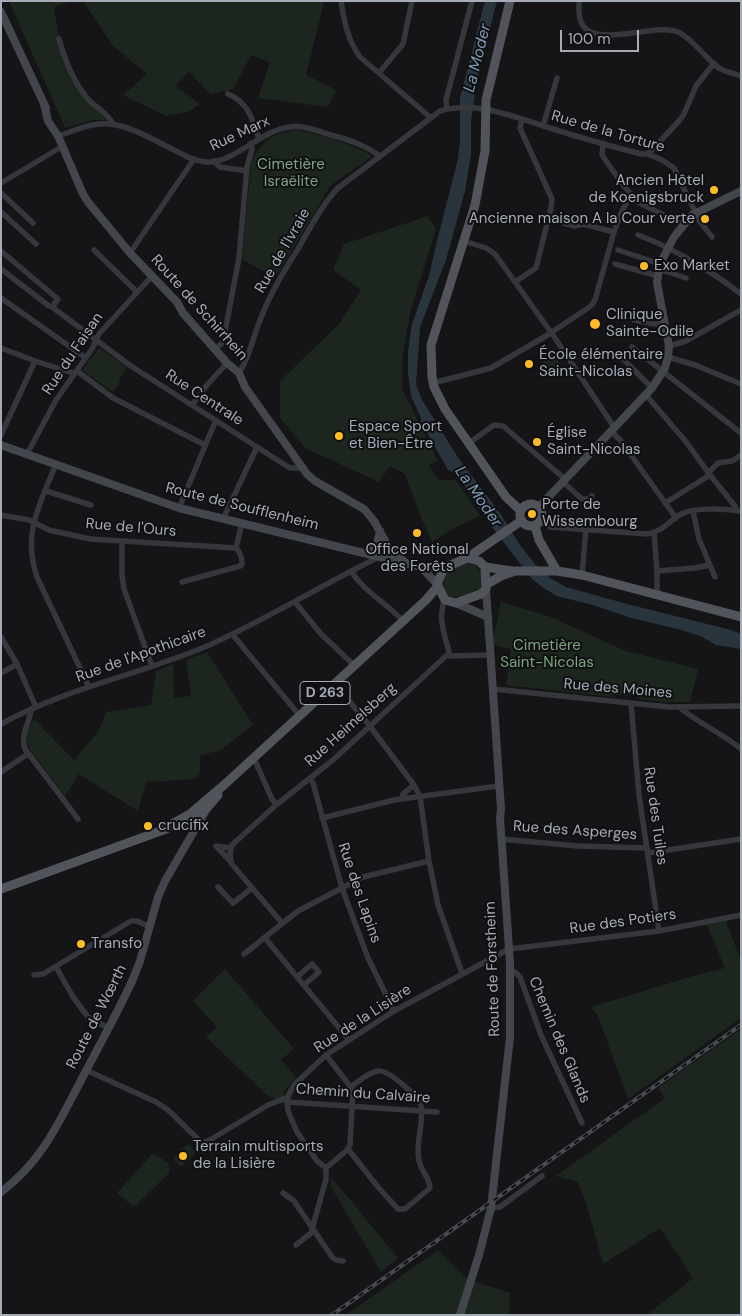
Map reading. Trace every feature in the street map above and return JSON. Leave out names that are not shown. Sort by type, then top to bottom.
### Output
[{"type":"main road","points":[[510,1],[486,100],[485,151],[475,205],[431,345],[430,365],[433,382],[445,409],[506,497],[520,510]]},
{"type":"main road","points":[[537,523],[527,526],[521,521],[520,510],[525,504],[536,504],[542,514],[537,523],[539,540],[553,570]]},
{"type":"main road","points":[[445,600],[438,585],[444,568],[467,558],[521,521]]},
{"type":"main road","points":[[487,586],[484,565],[488,544]]},
{"type":"main road","points":[[467,558],[484,565],[514,571],[553,570],[582,575],[741,617]]},
{"type":"main road","points":[[426,600],[445,600],[456,604],[481,594],[487,586],[514,571]]},
{"type":"main road","name":"D 263","points":[[187,821],[208,799],[426,600],[438,585]]},
{"type":"main road","name":"D 263","points":[[1,889],[187,821],[206,812],[224,785]]},
{"type":"street","points":[[341,1],[343,19],[352,47],[360,57],[430,117]]},
{"type":"street","points":[[379,73],[404,44],[412,1]]},
{"type":"street","points":[[450,109],[446,100],[472,1]]},
{"type":"street","points":[[579,1],[581,23],[585,29],[594,35],[672,30],[682,34],[720,68],[741,76]]},
{"type":"street","name":"Route de Schirrhein","points":[[1,12],[59,134],[83,194],[130,253],[227,363],[239,373],[245,387],[290,448],[302,468],[315,481],[364,509],[380,531],[389,548],[405,562]]},
{"type":"street","name":"Rue Marx","points":[[60,39],[66,62],[78,85],[88,100],[111,119],[113,124]]},
{"type":"street","points":[[648,154],[679,121],[696,86],[714,63]]},
{"type":"street","points":[[543,126],[557,78]]},
{"type":"street","points":[[228,94],[238,98],[250,112],[259,139]]},
{"type":"street","name":"Rue de la Torture","points":[[450,109],[486,109],[642,154],[648,154],[666,162],[674,168],[695,212],[712,237]]},
{"type":"street","name":"Rue de l'Ivraie","points":[[239,373],[247,360],[263,313],[278,281],[321,209],[338,188],[430,117],[440,111],[450,109]]},
{"type":"street","points":[[515,282],[536,268],[552,199],[520,128],[522,119]]},
{"type":"street","name":"Rue Marx","points":[[59,134],[97,124],[113,124],[123,126],[194,159],[214,161],[227,157],[282,128],[300,127],[341,137],[380,156]]},
{"type":"street","points":[[216,349],[223,342],[239,258],[247,171],[252,149],[251,143]]},
{"type":"street","points":[[603,143],[602,155],[631,195],[643,206],[683,225]]},
{"type":"street","points":[[1,183],[63,146]]},
{"type":"street","points":[[130,253],[194,159]]},
{"type":"street","points":[[214,161],[220,167],[247,171]]},
{"type":"street","points":[[539,507],[646,395],[663,372],[668,358],[669,346],[658,288],[659,270],[668,248],[683,225],[695,212],[741,192]]},
{"type":"street","points":[[1,193],[33,223]]},
{"type":"street","points":[[433,382],[491,368],[591,306],[595,300],[614,232],[631,195]]},
{"type":"street","points":[[1,212],[36,244]]},
{"type":"street","points":[[548,219],[575,226],[583,224],[614,232]]},
{"type":"street","points":[[638,235],[668,248],[741,294]]},
{"type":"street","points":[[464,241],[486,248],[495,254],[551,332],[621,441],[676,518]]},
{"type":"street","points":[[1,250],[58,299],[52,307]]},
{"type":"street","points":[[94,250],[137,292]]},
{"type":"street","points":[[618,250],[659,270]]},
{"type":"street","points":[[615,264],[659,270],[686,278]]},
{"type":"street","name":"Rue Centrale","points":[[1,268],[131,366],[290,468],[302,468]]},
{"type":"street","name":"Rue du Faisan","points":[[27,454],[56,400],[86,358],[96,340],[111,319],[152,276]]},
{"type":"street","points":[[1,298],[86,358]]},
{"type":"street","points":[[669,346],[686,341],[741,310]]},
{"type":"street","points":[[634,320],[665,324]]},
{"type":"street","points":[[632,347],[741,433]]},
{"type":"street","points":[[1,348],[35,361],[75,372],[113,398],[205,445]]},
{"type":"street","points":[[668,358],[695,365],[741,384]]},
{"type":"street","points":[[624,360],[652,388]]},
{"type":"street","points":[[1,435],[35,361]]},
{"type":"street","points":[[192,405],[227,363]]},
{"type":"street","points":[[646,395],[687,443],[738,511]]},
{"type":"street","points":[[179,508],[216,420]]},
{"type":"street","points":[[469,442],[494,425],[503,426],[564,480],[582,499],[590,500],[592,496]]},
{"type":"street","name":"Route de Soufflenheim","points":[[1,445],[179,508],[421,567],[444,568]]},
{"type":"street","points":[[223,519],[257,447]]},
{"type":"street","points":[[665,503],[709,474],[718,464],[732,461],[741,455]]},
{"type":"street","points":[[56,464],[33,521],[30,540],[31,562],[88,687]]},
{"type":"street","points":[[46,491],[91,505]]},
{"type":"street","points":[[537,523],[550,527],[654,533],[676,518],[693,511],[738,511]]},
{"type":"street","points":[[693,511],[699,539],[715,576]]},
{"type":"street","name":"Rue de l'Ours","points":[[1,515],[33,521],[50,530],[90,539],[236,548]]},
{"type":"street","points":[[182,582],[240,566],[242,561],[236,548],[242,523]]},
{"type":"street","points":[[582,575],[586,529]]},
{"type":"street","points":[[376,555],[380,531]]},
{"type":"street","points":[[654,533],[657,595]]},
{"type":"street","points":[[122,542],[124,589],[152,666]]},
{"type":"street","points":[[376,555],[386,542]]},
{"type":"street","name":"Rue de l'Apothicaire","points":[[1,724],[34,708],[88,687],[207,646],[375,559],[376,555]]},
{"type":"street","points":[[657,571],[710,565]]},
{"type":"street","name":"Route de Soufflenheim","points":[[421,567],[438,585]]},
{"type":"street","points":[[351,571],[359,584],[403,621]]},
{"type":"street","name":"Route de Forstheim","points":[[460,1315],[491,1208],[510,1037],[509,949],[487,586]]},
{"type":"street","points":[[445,600],[441,619],[449,652],[448,655],[490,655]]},
{"type":"street","points":[[295,602],[321,634],[355,666]]},
{"type":"street","points":[[456,604],[488,617]]},
{"type":"street","points":[[232,634],[300,716]]},
{"type":"street","points":[[1,637],[16,664],[34,708],[23,733],[22,741],[25,749],[78,819]]},
{"type":"street","name":"Rue Heimelsberg","points":[[231,863],[216,846],[231,848],[234,843],[276,805],[333,760],[369,725],[448,655]]},
{"type":"street","points":[[1,673],[16,664]]},
{"type":"street","points":[[335,684],[369,725],[414,785],[420,796],[429,861],[438,905],[462,973]]},
{"type":"street","name":"Rue des Moines","points":[[493,689],[679,707],[741,706]]},
{"type":"street","name":"Rue des Tuiles","points":[[631,703],[638,795],[659,931]]},
{"type":"street","points":[[679,707],[741,749]]},
{"type":"street","points":[[1,772],[28,754]]},
{"type":"street","points":[[254,758],[276,805]]},
{"type":"street","name":"Rue des Lapins","points":[[310,778],[342,888],[368,958],[394,1011]]},
{"type":"street","points":[[402,798],[403,794],[414,785]]},
{"type":"street","points":[[322,818],[402,798],[498,786]]},
{"type":"street","name":"Route de Wœrth","points":[[1,1192],[28,1169],[46,1146],[133,979],[165,880],[206,812]]},
{"type":"street","points":[[187,821],[192,835],[187,828],[182,826],[187,821]]},
{"type":"street","name":"Rue des Asperges","points":[[501,839],[647,851],[741,839]]},
{"type":"street","points":[[231,848],[231,863],[282,923]]},
{"type":"street","points":[[244,954],[298,911],[363,877],[429,861]]},
{"type":"street","points":[[218,887],[233,903],[252,888]]},
{"type":"street","name":"Rue des Potiers","points":[[509,949],[659,931],[741,915]]},
{"type":"street","points":[[34,975],[43,974],[56,967],[130,921],[137,921],[150,927]]},
{"type":"street","points":[[265,938],[349,1040]]},
{"type":"street","name":"Rue de la Lisière","points":[[287,1100],[292,1087],[326,1055],[394,1011],[509,949]]},
{"type":"street","points":[[298,977],[312,964],[319,972],[304,985]]},
{"type":"street","points":[[56,967],[73,998],[88,1017],[108,1028]]},
{"type":"street","name":"Chemin des Glands","points":[[510,970],[520,977],[541,1035],[582,1123]]},
{"type":"street","points":[[296,1245],[311,1233],[313,1228],[326,1180],[326,1168],[348,1149],[351,1143],[354,1092],[352,1086],[326,1055]]},
{"type":"street","points":[[86,1070],[156,1102],[168,1110],[202,1143],[268,1105],[287,1100],[289,1114],[297,1132],[317,1161],[326,1168]]},
{"type":"street","points":[[348,1149],[394,1206],[400,1210],[405,1209],[428,1191],[431,1186],[418,1159],[421,1111],[420,1104],[416,1098],[385,1071],[375,1071],[352,1086]]},
{"type":"street","name":"Chemin du Calvaire","points":[[287,1100],[437,1112]]},
{"type":"street","points":[[491,1208],[500,1207],[542,1176]]},
{"type":"street","points":[[283,1193],[292,1198],[332,1257],[343,1261]]},
{"type":"green space","points":[[9,1],[72,1],[54,7],[61,50],[85,99],[107,120],[94,120],[65,128]]},
{"type":"green space","points":[[83,1],[324,1],[306,75],[336,90],[328,107],[258,98],[270,62],[251,55],[233,89],[230,89],[229,92],[221,91],[211,95],[189,72],[176,86],[200,104],[188,112],[166,116],[123,95],[147,74],[113,46]]},
{"type":"green space","name":"Cimetière Israëlite","points":[[298,130],[334,139],[370,154],[371,157],[331,185],[275,278],[242,259],[251,163],[259,149],[269,139],[282,133]]},
{"type":"green space","points":[[428,216],[436,229],[410,313],[403,354],[402,389],[438,461],[429,465],[439,480],[456,480],[480,516],[454,528],[432,542],[405,474],[390,466],[379,482],[305,448],[280,418],[280,381],[339,324],[361,290],[333,270],[344,244]]},
{"type":"green space","points":[[99,348],[127,367],[113,392],[82,370]]},
{"type":"green space","points":[[551,349],[564,371],[552,378],[539,355]]},
{"type":"green space","points":[[470,563],[476,566],[482,574],[479,590],[460,597],[446,594],[444,579],[447,572]]},
{"type":"green space","name":"Cimetière Saint-Nicolas","points":[[501,602],[557,619],[626,651],[698,669],[690,702],[664,702],[639,699],[637,694],[626,696],[614,694],[613,697],[506,685],[511,649],[493,645]]},
{"type":"green space","points":[[207,652],[253,725],[219,751],[200,755],[200,773],[195,779],[146,782],[138,811],[79,774],[65,796],[29,748],[26,735],[34,719],[74,760],[98,732],[106,712],[151,705],[156,671],[173,664],[174,698],[191,696],[186,660]]},
{"type":"green space","points":[[726,921],[741,961],[741,1018],[628,1099],[598,1016],[591,1007],[725,968],[707,925]]},
{"type":"green space","points":[[225,969],[294,1049],[281,1060],[296,1078],[285,1090],[283,1104],[267,1095],[206,1037],[217,1027],[193,1001]]},
{"type":"green space","points":[[741,1029],[741,1315],[647,1315],[693,1278],[660,1228],[603,1264],[587,1206],[578,1182],[556,1176],[665,1098],[658,1088]]},
{"type":"green space","name":"Terrain multisports de la Lisière","points":[[188,1144],[196,1152],[181,1167],[173,1158]]},
{"type":"green space","points":[[153,1153],[168,1163],[170,1172],[134,1207],[117,1193]]},
{"type":"green space","points":[[332,1178],[398,1258],[381,1272],[330,1185]]},
{"type":"green space","points":[[438,1250],[467,1279],[510,1293],[509,1315],[346,1315]]},
{"type":"water","name":"La Moder","points":[[485,1],[497,1],[477,80],[471,121],[471,155],[465,191],[446,260],[420,327],[416,384],[422,400],[459,459],[500,513],[520,545],[535,564],[550,578],[566,587],[731,630],[741,634],[741,649],[716,645],[700,636],[557,596],[545,589],[532,579],[492,527],[456,473],[448,470],[421,422],[411,396],[408,372],[408,351],[412,324],[429,276],[458,159],[460,98]]},
{"type":"railway","points":[[332,1315],[741,1025]]},
{"type":"place","name":"Ancien Hôtel de Koenigsbruck","points":[[714,190]]},
{"type":"place","name":"Ancienne maison A la Cour verte","points":[[705,219]]},
{"type":"place","name":"Exo Market","points":[[644,266]]},
{"type":"place","name":"Clinique Sainte-Odile","points":[[595,324]]},
{"type":"place","name":"École élémentaire Saint-Nicolas","points":[[529,364]]},
{"type":"place","name":"Espace Sport et Bien-Être","points":[[339,436]]},
{"type":"place","name":"Église Saint-Nicolas","points":[[537,442]]},
{"type":"place","name":"Porte de Wissembourg","points":[[532,514]]},
{"type":"place","name":"Office National des Forêts","points":[[417,533]]},
{"type":"place","name":"crucifix","points":[[148,826]]},
{"type":"place","name":"Transfo","points":[[81,944]]},
{"type":"place","name":"Terrain multisports de la Lisière","points":[[183,1156]]}]
